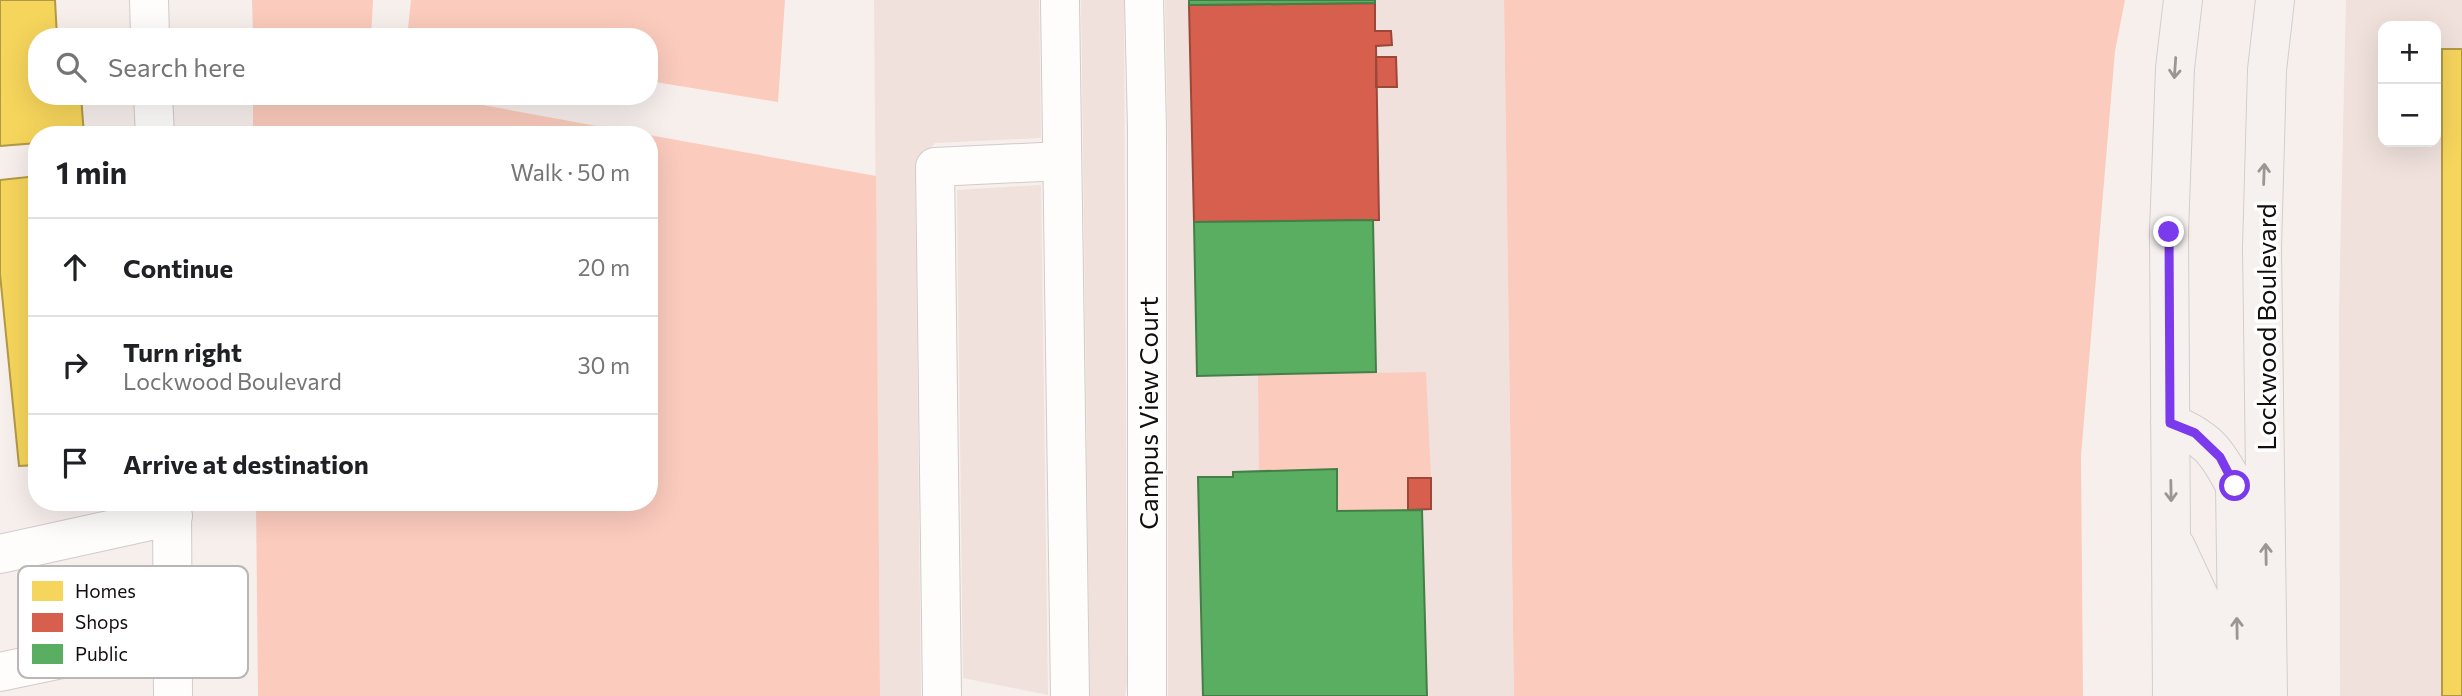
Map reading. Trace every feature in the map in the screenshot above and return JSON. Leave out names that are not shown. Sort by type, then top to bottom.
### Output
[{"type":"main road","points":[[2172,696],[2169,232],[2175,68],[2183,0]]},
{"type":"main road","name":"Lockwood Boulevard","points":[[2268,696],[2262,248],[2267,70],[2275,0]]},
{"type":"main road","points":[[2170,423],[2195,433],[2220,457],[2235,486],[2238,696]]},
{"type":"main road","points":[[2172,538],[2206,609],[2207,696]]},
{"type":"street","points":[[149,0],[150,28]]},
{"type":"street","points":[[1060,0],[1069,696]]},
{"type":"street","name":"Campus View Court","points":[[1144,0],[1147,129],[1146,696]]},
{"type":"street","points":[[153,105],[155,126]]},
{"type":"street","points":[[942,696],[935,167],[1062,161]]},
{"type":"street","points":[[0,554],[164,511]]},
{"type":"street","points":[[172,511],[172,566]]},
{"type":"street","points":[[0,672],[18,668]]},
{"type":"street","points":[[173,678],[173,696]]},
{"type":"shaded area","points":[[252,0],[373,0],[371,28],[253,28]]},
{"type":"shaded area","points":[[411,0],[785,0],[778,102],[658,82],[658,28],[408,28]]},
{"type":"shaded area","points":[[874,0],[1039,0],[1041,138],[935,143],[915,168],[921,696],[880,696]]},
{"type":"shaded area","points":[[1081,0],[1124,0],[1125,696],[1090,696]]},
{"type":"shaded area","points":[[1165,0],[1504,0],[1514,696],[1168,696],[1168,152]]},
{"type":"shaded area","points":[[1504,0],[2125,0],[2115,51],[2081,456],[2083,696],[1514,696]]},
{"type":"shaded area","points":[[2346,0],[2462,0],[2462,696],[2340,696],[2339,309]]},
{"type":"shaded area","points":[[253,105],[482,105],[597,126],[253,126]]},
{"type":"shaded area","points":[[658,137],[876,176],[880,696],[258,696],[256,511],[658,511]]},
{"type":"shaded area","points":[[1041,185],[1048,695],[963,678],[957,190]]},
{"type":"shaded area","points":[[1426,372],[1431,478],[1408,478],[1408,510],[1337,511],[1337,469],[1259,472],[1258,375]]},
{"type":"building: Homes","points":[[0,0],[55,0],[57,28],[28,28],[28,105],[82,105],[83,126],[28,126],[28,144],[0,146]]},
{"type":"building: Homes","points":[[2442,49],[2462,49],[2462,696],[2442,696]]},
{"type":"building: Homes","points":[[28,177],[28,466],[19,466],[0,274],[0,180]]},
{"type":"building: Shops","points":[[1375,3],[1375,31],[1391,31],[1392,45],[1376,46],[1379,220],[1194,222],[1189,5]]},
{"type":"building: Shops","points":[[1376,57],[1396,57],[1397,87],[1376,87]]},
{"type":"building: Shops","points":[[1408,478],[1431,478],[1431,509],[1408,510]]},
{"type":"building: Public","points":[[1189,0],[1375,0],[1375,3],[1189,5]]},
{"type":"building: Public","points":[[1373,220],[1376,372],[1197,376],[1194,222]]},
{"type":"building: Public","points":[[1337,469],[1337,511],[1422,510],[1427,696],[1203,696],[1198,477],[1233,477],[1233,472]]},
{"type":"route","points":[[2169,232],[2170,423],[2195,433],[2220,457],[2235,486]]}]
